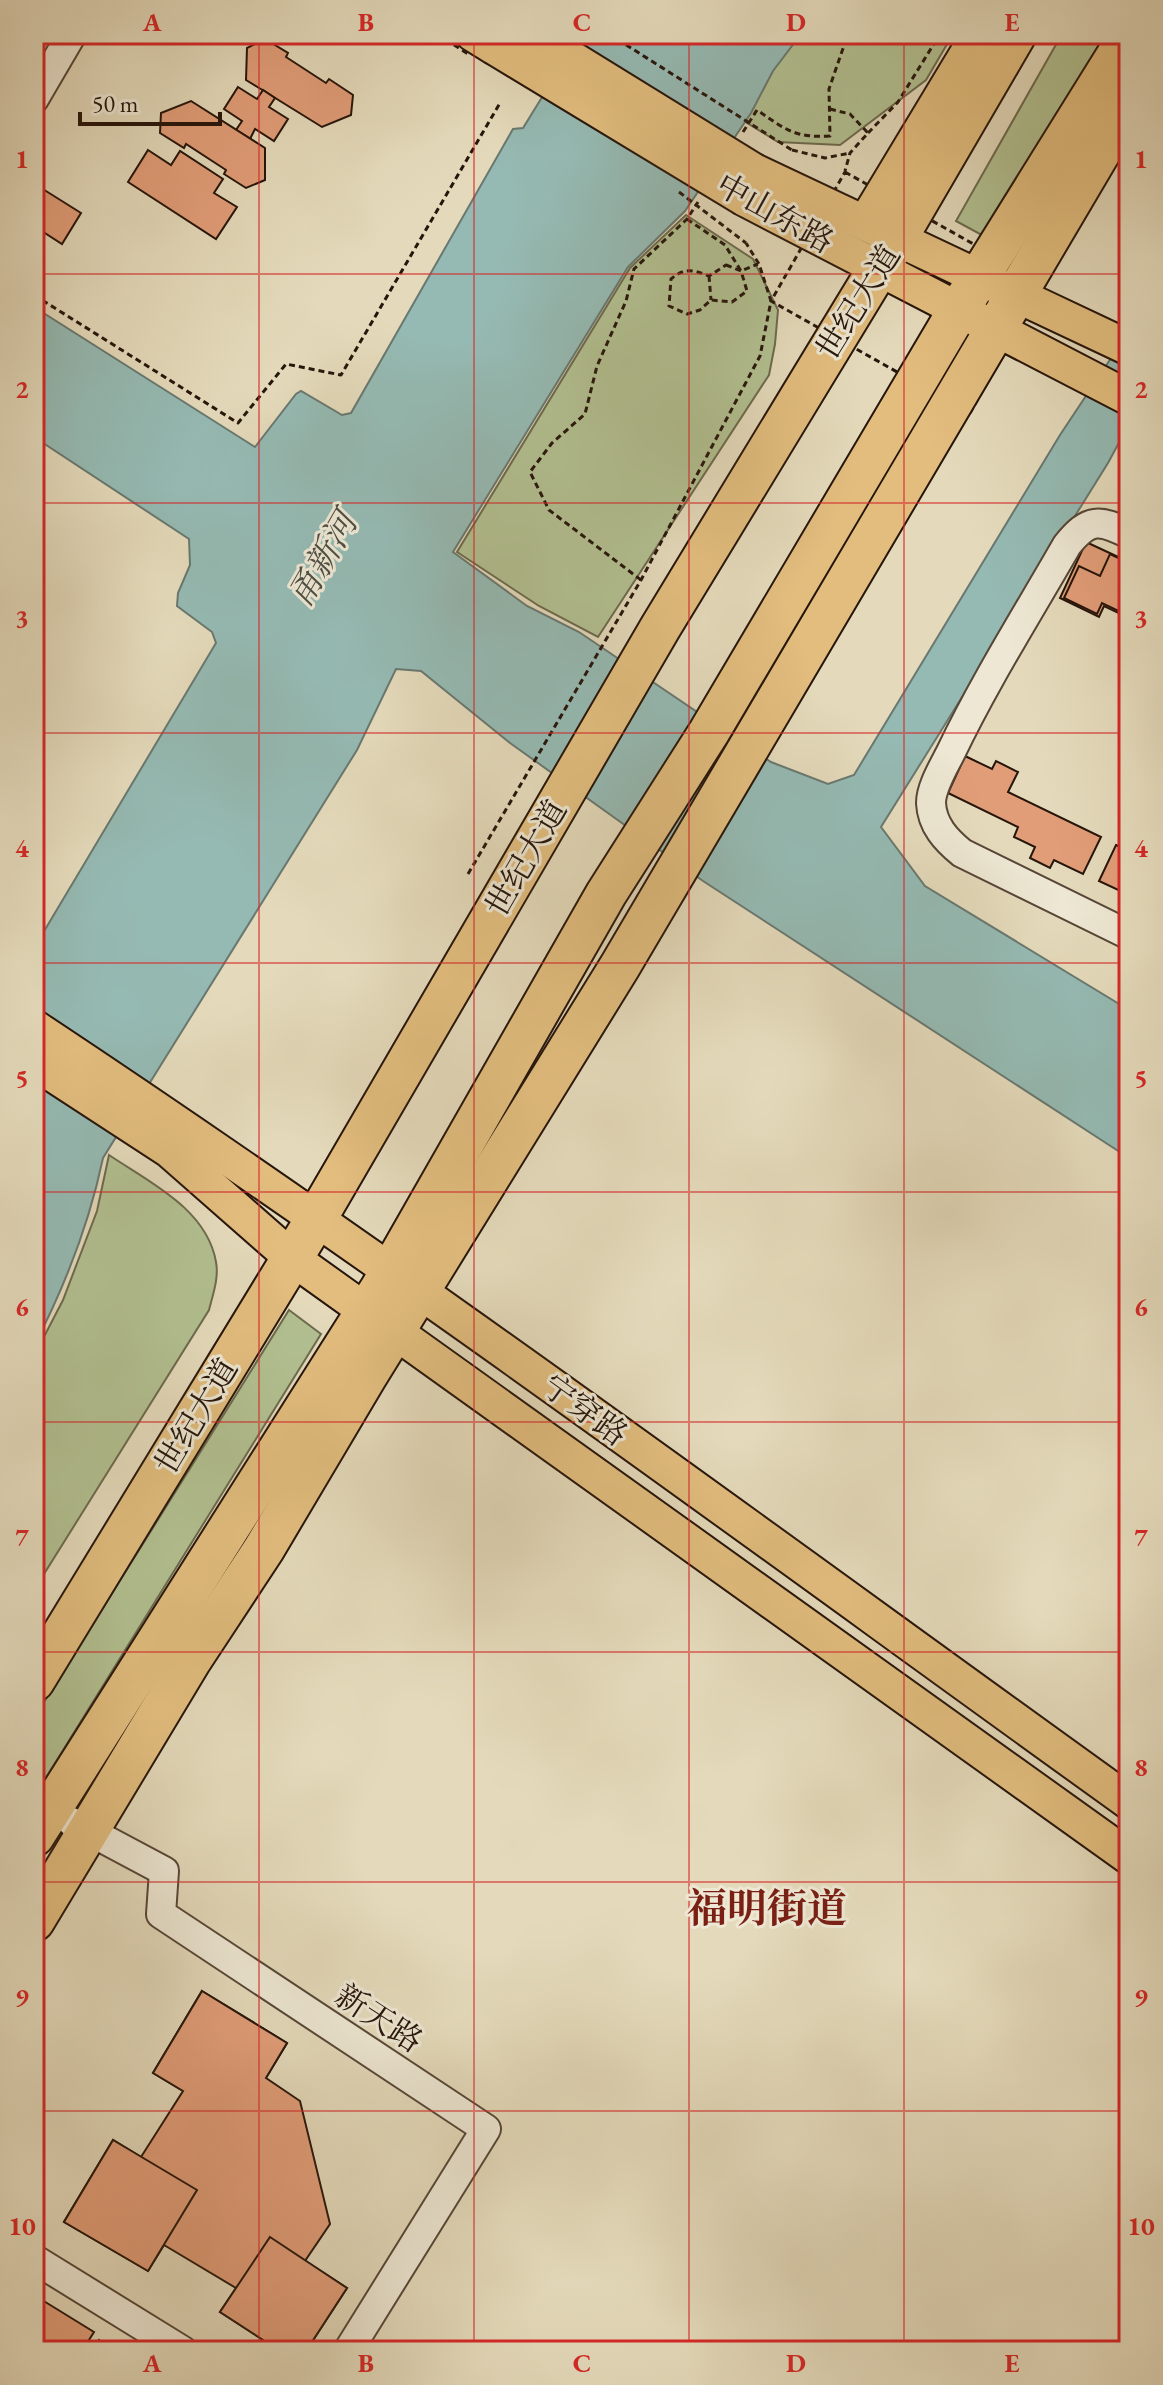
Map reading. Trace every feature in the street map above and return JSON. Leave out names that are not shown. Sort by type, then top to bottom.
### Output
[{"type":"highway","name":"世纪大道","points":[[34,1681],[316,1219],[880,243],[1016,34]]},
{"type":"highway","points":[[34,1921],[191,1660],[264,1549],[606,894],[709,732],[958,311],[1129,36]]},
{"type":"highway","points":[[404,1281],[620,966],[1129,103]]},
{"type":"highway","points":[[42,1823],[380,1322]]},
{"type":"main road","name":"中山东路","points":[[532,34],[750,185],[880,243],[958,311],[1129,398]]},
{"type":"main road","points":[[880,243],[979,34]]},
{"type":"main road","name":"中山东路","points":[[483,40],[750,185],[880,243],[981,276],[1129,348]]},
{"type":"main road","name":"宁穿路","points":[[34,1027],[180,1140]]},
{"type":"main road","name":"宁穿路","points":[[34,1062],[180,1140],[316,1219],[1129,1802]]},
{"type":"main road","points":[[180,1140],[292,1258],[1129,1857]]},
{"type":"street","points":[[34,99],[72,34]]},
{"type":"street","points":[[1129,534],[1110,524],[1090,523],[1079,530],[1067,545],[966,719],[938,777],[931,801],[935,823],[946,840],[962,853],[1129,935]]},
{"type":"street","name":"新天路","points":[[42,1823],[88,1831],[164,1871],[161,1914],[486,2129],[348,2351]]},
{"type":"street","points":[[34,2259],[183,2351]]},
{"type":"path","points":[[609,34],[792,150],[825,158],[850,153]]},
{"type":"path","points":[[740,136],[757,110],[784,129],[805,138],[830,136],[829,89],[848,34]]},
{"type":"path","points":[[845,172],[850,153],[898,102],[940,34]]},
{"type":"path","points":[[34,295],[238,423],[286,364],[341,375],[500,103]]},
{"type":"path","points":[[830,109],[850,114],[868,133]]},
{"type":"path","points":[[641,580],[549,510],[530,472],[552,443],[585,414],[597,366],[626,301],[634,269],[687,219],[698,201]]},
{"type":"path","points":[[687,219],[725,245],[741,271],[747,291],[732,302],[711,300],[700,310],[687,314],[669,306],[671,279],[680,271],[692,270],[709,276]]},
{"type":"path","points":[[468,874],[641,580],[760,356],[771,301],[759,264],[746,243]]},
{"type":"path","points":[[709,276],[726,265],[741,271],[759,264]]},
{"type":"path","points":[[709,276],[711,300]]},
{"type":"green space","points":[[602,34],[953,34],[926,80],[840,145],[778,142]]},
{"type":"green space","points":[[1062,34],[1105,34],[989,239],[956,221]]},
{"type":"green space","points":[[686,215],[753,259],[778,310],[769,375],[598,637],[539,606],[457,552],[630,268]]},
{"type":"green space","points":[[109,1155],[189,1212],[210,1243],[216,1262],[215,1286],[209,1310],[34,1590],[34,1356],[63,1300],[97,1211]]},
{"type":"green space","points":[[289,1310],[321,1334],[34,1797],[34,1718]]},
{"type":"water","name":"甬新河","points":[[581,34],[801,34],[773,71],[751,113],[685,211],[628,267],[453,552],[527,606],[579,632],[771,762],[828,784],[854,775],[1060,435],[1129,331],[1129,424],[1108,463],[881,827],[925,886],[1129,1010],[1129,1158],[703,881],[510,743],[421,671],[396,669],[357,750],[103,1158],[75,1255],[34,1346],[34,948],[216,643],[212,632],[177,606],[178,593],[190,565],[189,539],[34,437],[34,307],[255,447],[301,391],[342,415],[351,413],[513,129],[523,128]]},
{"type":"building","points":[[265,39],[326,83],[329,79],[353,95],[351,115],[322,127],[246,80],[247,48]]},
{"type":"building","points":[[238,87],[257,99],[263,90],[275,98],[269,107],[288,119],[274,141],[255,129],[250,139],[236,130],[242,121],[224,109]]},
{"type":"building","points":[[191,101],[265,148],[265,180],[246,188],[224,174],[226,170],[186,144],[184,148],[160,133],[161,113]]},
{"type":"building","points":[[148,150],[171,165],[180,151],[223,179],[214,193],[237,207],[216,239],[128,182]]},
{"type":"building","points":[[38,186],[81,213],[62,244],[34,226],[34,192]]},
{"type":"building","points":[[1086,542],[1129,562],[1129,618],[1104,606],[1099,617],[1060,598]]},
{"type":"building","points":[[1110,554],[1129,563],[1129,616],[1102,603],[1097,614],[1064,598],[1079,566],[1100,576]]},
{"type":"building","points":[[965,756],[992,769],[996,761],[1018,772],[1008,792],[1101,837],[1083,874],[1054,860],[1050,868],[1030,858],[1035,847],[1014,837],[1018,827],[948,793]]},
{"type":"building","points":[[1116,845],[1129,851],[1129,895],[1099,881]]},
{"type":"building","points":[[202,1991],[287,2043],[238,2124],[153,2073]]},
{"type":"building","points":[[202,1991],[287,2043],[266,2078],[300,2101],[330,2224],[305,2261],[347,2288],[306,2351],[280,2351],[220,2312],[236,2288],[164,2245],[148,2271],[64,2222],[113,2140],[141,2157],[183,2091],[153,2073]]},
{"type":"building","points":[[113,2140],[197,2190],[148,2271],[64,2222]]},
{"type":"building","points":[[270,2237],[347,2288],[306,2351],[280,2351],[220,2312]]},
{"type":"building","points":[[34,2295],[94,2332],[82,2351],[34,2351]]},
{"type":"building","points":[[99,2340],[116,2351],[92,2351]]},
{"type":"district","name":"福明街道","points":[[767,1908]]}]
